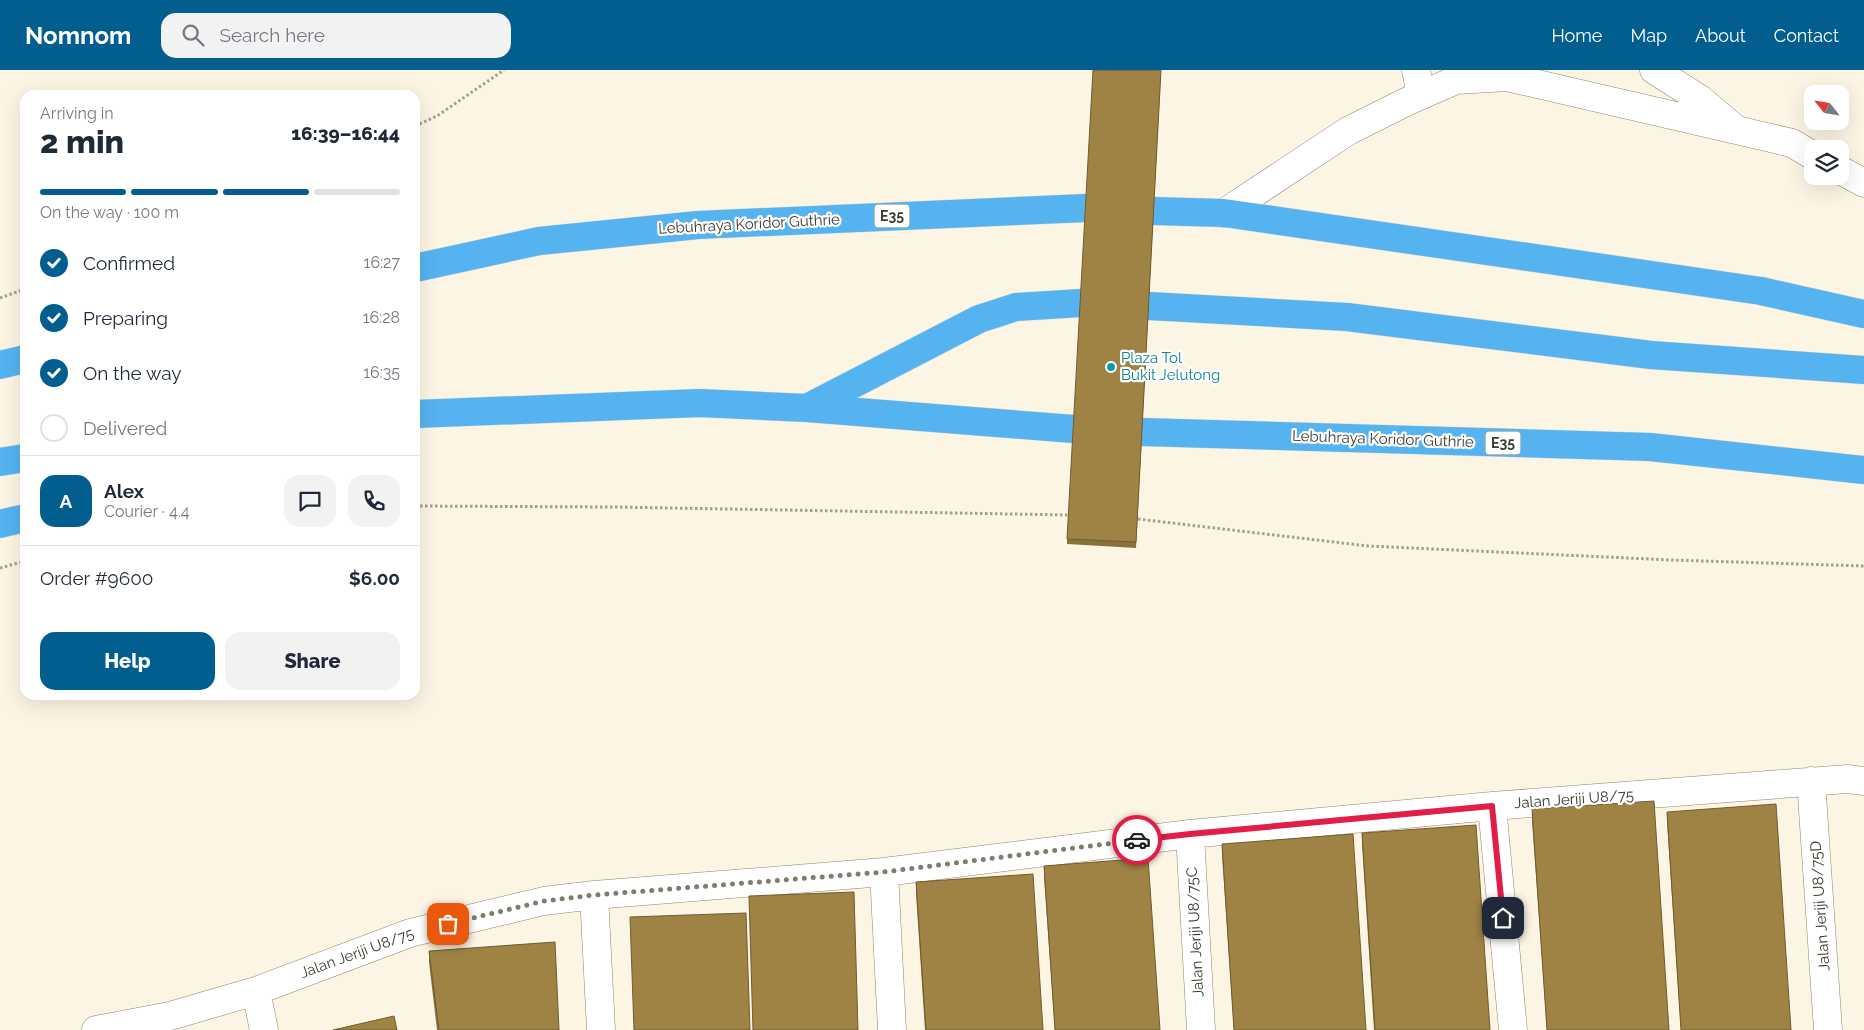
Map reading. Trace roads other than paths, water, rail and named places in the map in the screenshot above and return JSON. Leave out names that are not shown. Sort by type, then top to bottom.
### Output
[{"type":"highway","name":"Lebuhraya Koridor Guthrie","points":[[420,267],[539,241],[698,225],[1086,208]]},
{"type":"highway","points":[[1154,212],[1224,214],[1761,291],[1864,314]]},
{"type":"highway","points":[[807,408],[979,319],[1016,307],[1081,303]]},
{"type":"highway","points":[[1149,306],[1346,317],[1651,355],[1864,370]]},
{"type":"highway","points":[[0,365],[20,360]]},
{"type":"highway","points":[[420,414],[700,403],[807,408],[1074,429]]},
{"type":"highway","name":"Lebuhraya Koridor Guthrie","points":[[1142,432],[1650,447],[1864,470]]},
{"type":"highway","points":[[0,462],[20,459]]},
{"type":"highway","points":[[0,524],[20,519]]},
{"type":"street","points":[[1654,70],[1700,99],[1736,130]]},
{"type":"street","points":[[1224,214],[1418,83],[1507,76],[1792,143],[1804,150]]},
{"type":"street","points":[[1849,175],[1864,183]]},
{"type":"street","name":"Jalan Jeriji U8/75","points":[[96,1030],[170,1016],[256,991],[410,933],[544,901],[594,895],[884,872],[1190,834],[1492,806],[1811,782],[1858,782]]},
{"type":"street","name":"Jalan Jeriji U8/75D","points":[[1811,782],[1828,1030]]},
{"type":"street","points":[[1492,806],[1513,1030]]},
{"type":"street","name":"Jalan Jeriji U8/75C","points":[[1190,834],[1201,1030]]},
{"type":"street","points":[[884,872],[892,1030]]},
{"type":"street","points":[[594,895],[601,1030]]},
{"type":"street","points":[[256,991],[264,1030]]},
{"type":"place","name":"Plaza Tol Bukit Jelutong","points":[[1111,367]]}]
